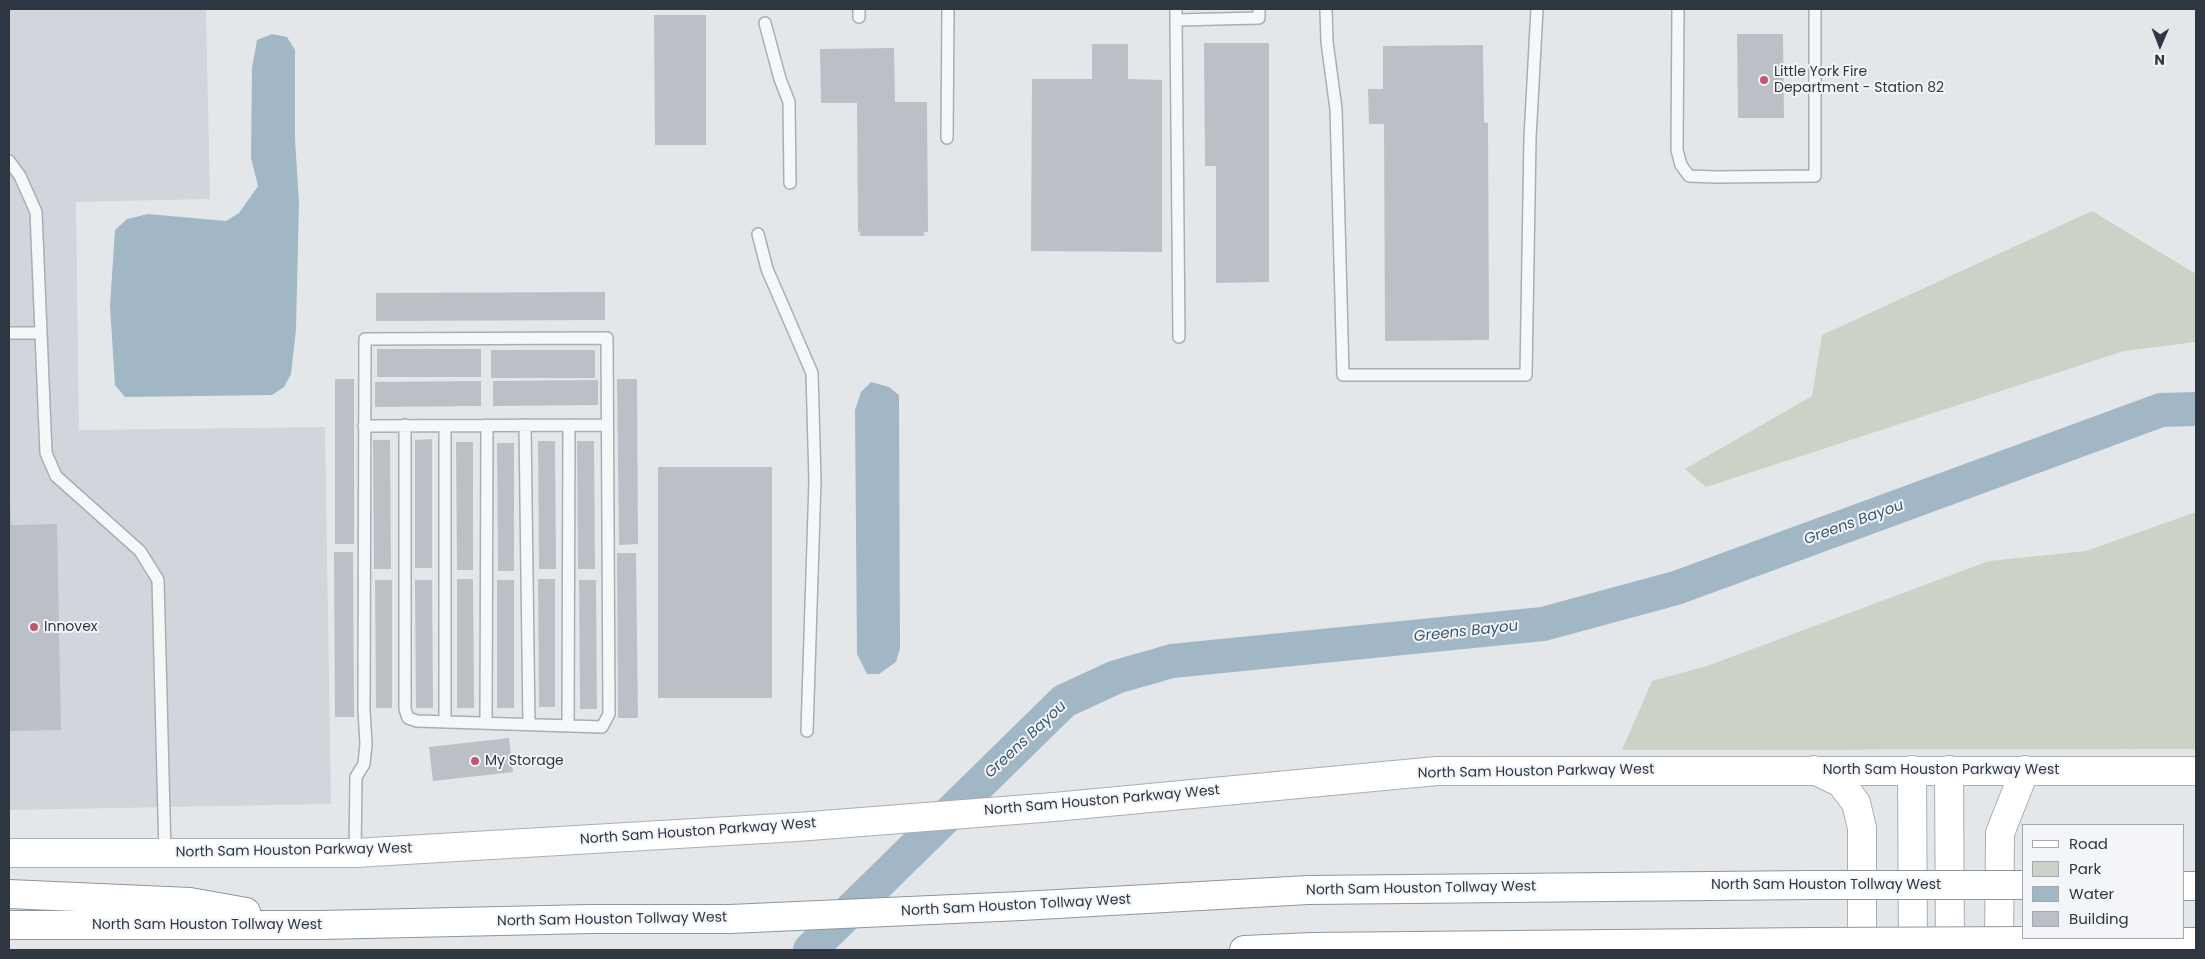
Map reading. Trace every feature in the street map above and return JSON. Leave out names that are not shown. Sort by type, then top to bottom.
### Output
[{"type":"main road","points":[[1814,770],[1841,783],[1856,803],[1862,828],[1862,950]]},
{"type":"main road","points":[[1912,770],[1913,950]]},
{"type":"main road","points":[[1949,770],[1950,950]]},
{"type":"main road","points":[[1999,950],[2000,833],[2025,770]]},
{"type":"main road","name":"North Sam Houston Parkway West","points":[[9,853],[355,853],[797,826],[1054,806],[1437,771],[2196,771]]},
{"type":"main road","name":"North Sam Houston Tollway West","points":[[9,925],[321,925],[590,919],[730,919],[1021,906],[1308,890],[1812,884],[2022,885]]},
{"type":"main road","points":[[9,894],[190,902],[321,925]]},
{"type":"main road","points":[[1244,950],[1312,947],[1813,942],[2196,942]]},
{"type":"lane","points":[[947,138],[948,9]]},
{"type":"lane","points":[[1179,337],[1176,14],[1259,18],[1259,9]]},
{"type":"lane","points":[[1326,9],[1327,42],[1336,109],[1343,375],[1526,375],[1530,138],[1537,9]]},
{"type":"lane","points":[[1678,9],[1678,150],[1681,165],[1689,176],[1815,176],[1814,9]]},
{"type":"lane","points":[[765,23],[780,79],[789,102],[790,183]]},
{"type":"lane","points":[[9,161],[20,176],[36,212],[46,453],[56,476],[140,551],[158,580],[166,854]]},
{"type":"lane","points":[[758,234],[767,268],[812,372],[815,481],[807,731]]},
{"type":"lane","points":[[9,333],[41,333]]},
{"type":"lane","points":[[355,853],[356,777],[364,764],[366,744],[365,339],[607,338],[608,714],[602,727],[417,721],[408,718],[405,709],[405,426]]},
{"type":"lane","points":[[486,723],[487,425]]},
{"type":"lane","points":[[525,425],[529,725]]},
{"type":"lane","points":[[568,726],[569,425]]},
{"type":"lane","points":[[364,426],[607,425]]},
{"type":"lane","points":[[445,426],[445,722]]},
{"type":"shaded area","points":[[9,9],[206,9],[210,199],[76,202],[79,430],[325,427],[331,804],[9,810]]},
{"type":"green space","points":[[2092,211],[2196,274],[2196,342],[2124,351],[1706,487],[1685,469],[1812,396],[1822,335]]},
{"type":"green space","points":[[2196,512],[2196,749],[1622,750],[1652,681],[1707,666],[1989,561],[2086,551]]},
{"type":"water","points":[[272,34],[287,37],[295,50],[295,139],[299,202],[296,329],[291,374],[284,387],[272,395],[125,397],[115,385],[110,306],[115,230],[127,219],[148,214],[226,221],[239,213],[258,186],[251,158],[252,68],[257,40]]},
{"type":"water","points":[[871,382],[889,387],[899,395],[900,648],[896,662],[879,674],[867,674],[857,654],[855,410],[861,392]]},
{"type":"building","points":[[654,15],[706,15],[706,145],[655,145]]},
{"type":"building","points":[[1737,34],[1783,34],[1784,118],[1738,118]]},
{"type":"building","points":[[1204,43],[1269,43],[1269,282],[1216,283],[1216,166],[1205,166]]},
{"type":"building","points":[[1092,44],[1128,44],[1128,79],[1162,80],[1162,252],[1031,251],[1032,79],[1092,79]]},
{"type":"building","points":[[1483,45],[1484,122],[1488,123],[1489,340],[1385,341],[1384,124],[1369,124],[1368,89],[1383,89],[1383,46]]},
{"type":"building","points":[[894,48],[895,102],[927,102],[928,232],[924,232],[924,236],[860,236],[860,231],[858,232],[857,103],[821,103],[820,49]]},
{"type":"building","points":[[605,292],[605,320],[376,321],[376,293]]},
{"type":"building","points":[[377,349],[481,349],[481,377],[377,377]]},
{"type":"building","points":[[491,350],[595,350],[595,378],[491,378]]},
{"type":"building","points":[[335,379],[354,379],[354,544],[335,544]]},
{"type":"building","points":[[617,379],[637,379],[638,544],[619,545]]},
{"type":"building","points":[[598,380],[598,405],[493,406],[493,381]]},
{"type":"building","points":[[481,381],[481,406],[375,407],[375,382]]},
{"type":"building","points":[[432,439],[432,568],[415,568],[415,440]]},
{"type":"building","points":[[373,440],[390,440],[391,569],[374,569]]},
{"type":"building","points":[[538,441],[555,441],[556,569],[539,569]]},
{"type":"building","points":[[577,441],[594,441],[595,569],[578,569]]},
{"type":"building","points":[[456,442],[473,442],[473,570],[457,570]]},
{"type":"building","points":[[497,443],[514,443],[514,571],[498,571]]},
{"type":"building","points":[[658,467],[772,467],[772,698],[658,698]]},
{"type":"building","name":"Innovex","points":[[9,470],[11,525],[57,524],[61,730],[9,731]]},
{"type":"building","points":[[334,552],[353,552],[354,717],[335,717]]},
{"type":"building","points":[[617,553],[636,553],[638,718],[618,718]]},
{"type":"building","points":[[457,579],[473,579],[474,708],[457,708]]},
{"type":"building","points":[[538,579],[555,579],[555,707],[539,707]]},
{"type":"building","points":[[375,580],[392,580],[392,708],[376,708]]},
{"type":"building","points":[[415,580],[432,580],[433,708],[416,708]]},
{"type":"building","points":[[497,580],[514,580],[514,708],[497,708]]},
{"type":"building","points":[[579,580],[596,580],[597,709],[580,709]]},
{"type":"building","points":[[509,738],[513,772],[433,781],[429,747]]},
{"type":"waterway","name":"Greens Bayou","points":[[810,950],[1064,701],[1116,677],[1172,661],[1543,624],[1676,588],[2161,410],[2196,409]]},
{"type":"place","name":"Little York Fire Department - Station 82","points":[[1764,80]]},
{"type":"place","name":"Innovex","points":[[34,627]]},
{"type":"place","name":"My Storage","points":[[475,761]]}]
